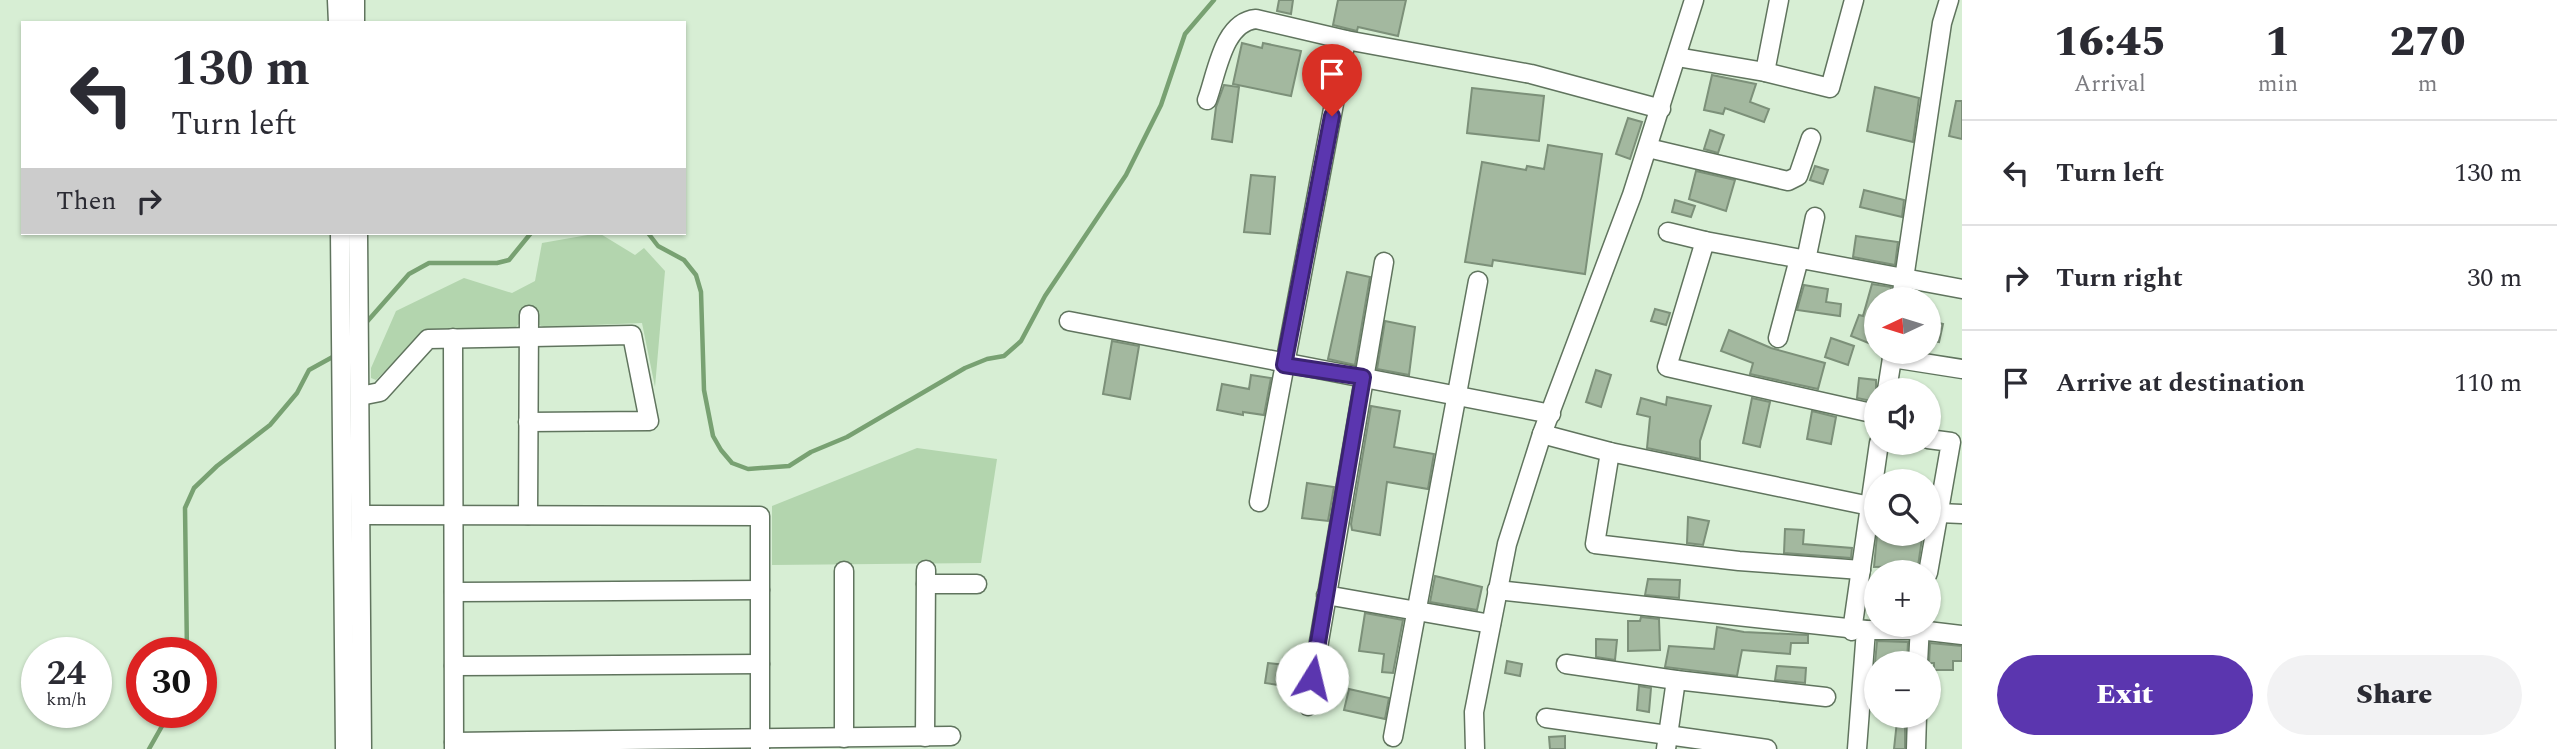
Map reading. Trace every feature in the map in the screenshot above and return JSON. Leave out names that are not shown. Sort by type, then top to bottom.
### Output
[{"type":"street","points":[[337,0],[338,21]]},
{"type":"street","points":[[355,0],[355,21]]},
{"type":"street","points":[[1475,749],[1474,712],[1507,544],[1542,434],[1648,148],[1695,0]]},
{"type":"street","points":[[1765,72],[1779,0]]},
{"type":"street","points":[[1677,57],[1765,72],[1830,88],[1853,0]]},
{"type":"street","points":[[1903,287],[1942,23],[1949,0]]},
{"type":"street","points":[[1207,100],[1230,35],[1235,27],[1245,20],[1256,19],[1346,40],[1531,74],[1661,109]]},
{"type":"street","points":[[1259,502],[1346,40]]},
{"type":"street","points":[[1648,148],[1788,181],[1798,176],[1811,138]]},
{"type":"street","points":[[1778,338],[1815,217]]},
{"type":"street","points":[[1668,232],[1962,289]]},
{"type":"street","points":[[340,235],[345,749]]},
{"type":"street","points":[[358,235],[362,749]]},
{"type":"street","points":[[1705,241],[1667,367],[1864,411]]},
{"type":"street","points":[[1308,706],[1384,262]]},
{"type":"street","points":[[1394,737],[1478,281]]},
{"type":"street","points":[[528,515],[529,315]]},
{"type":"street","points":[[1069,321],[1284,365],[1363,377],[1551,414]]},
{"type":"street","points":[[360,396],[380,393],[428,339],[632,335],[649,421],[528,422]]},
{"type":"street","points":[[453,338],[454,746],[760,744],[844,738],[951,736]]},
{"type":"street","points":[[1937,364],[1962,369]]},
{"type":"street","points":[[1542,434],[1610,452],[1864,505]]},
{"type":"street","points":[[1941,505],[1956,442]]},
{"type":"street","points":[[1610,452],[1595,544],[1739,561],[1861,569]]},
{"type":"street","points":[[1941,513],[1962,514]]},
{"type":"street","points":[[361,515],[760,516],[760,744]]},
{"type":"street","points":[[1857,749],[1861,569],[1864,546]]},
{"type":"street","points":[[844,571],[844,738]]},
{"type":"street","points":[[925,737],[926,577],[977,584]]},
{"type":"street","points":[[454,592],[760,590]]},
{"type":"street","points":[[1497,590],[1864,630]]},
{"type":"street","points":[[1326,595],[1491,624]]},
{"type":"street","points":[[1941,632],[1962,635]]},
{"type":"street","points":[[454,666],[760,664]]},
{"type":"street","points":[[1566,664],[1826,697]]},
{"type":"street","points":[[1667,742],[1676,680]]},
{"type":"street","points":[[1546,718],[1667,742],[1767,749]]},
{"type":"street","points":[[1916,749],[1917,728]]},
{"type":"green space","points":[[602,235],[635,255],[644,248],[665,271],[655,387],[642,323],[544,327],[539,325],[537,315],[520,316],[519,324],[515,328],[423,332],[376,380],[371,378],[371,368],[396,311],[464,278],[512,293],[535,281],[542,243]]},
{"type":"green space","points":[[917,448],[997,459],[981,563],[772,565],[772,506]]},
{"type":"building","points":[[1279,0],[1293,0],[1291,14],[1277,11]]},
{"type":"building","points":[[1338,0],[1406,0],[1398,36],[1358,27],[1357,31],[1333,25]]},
{"type":"building","points":[[1242,43],[1262,48],[1263,43],[1301,51],[1291,96],[1233,84]]},
{"type":"building","points":[[1712,75],[1756,84],[1750,102],[1769,109],[1764,122],[1725,108],[1723,114],[1704,110]]},
{"type":"building","points":[[1224,85],[1239,87],[1232,142],[1212,139],[1216,107]]},
{"type":"building","points":[[1875,87],[1919,98],[1913,142],[1867,131]]},
{"type":"building","points":[[1472,88],[1544,96],[1539,141],[1467,133]]},
{"type":"building","points":[[1956,101],[1962,101],[1962,139],[1949,136]]},
{"type":"building","points":[[1628,118],[1642,122],[1630,159],[1616,154]]},
{"type":"building","points":[[1710,130],[1724,135],[1718,153],[1704,149]]},
{"type":"building","points":[[1548,145],[1602,154],[1585,274],[1493,260],[1492,266],[1465,262],[1482,162],[1526,170],[1527,166],[1544,169]]},
{"type":"building","points":[[1815,166],[1828,170],[1823,184],[1810,180]]},
{"type":"building","points":[[1696,171],[1735,180],[1726,211],[1689,199]]},
{"type":"building","points":[[1251,175],[1275,177],[1270,234],[1244,232]]},
{"type":"building","points":[[1864,190],[1904,200],[1902,217],[1860,207]]},
{"type":"building","points":[[1675,200],[1695,206],[1691,217],[1672,212]]},
{"type":"building","points":[[1856,236],[1898,242],[1895,265],[1853,257]]},
{"type":"building","points":[[1347,272],[1370,277],[1355,365],[1328,359]]},
{"type":"building","points":[[1804,285],[1828,289],[1826,302],[1841,304],[1840,316],[1797,310]]},
{"type":"building","points":[[1655,309],[1670,313],[1666,325],[1651,321]]},
{"type":"building","points":[[1864,312],[1864,341],[1851,336],[1859,315],[1863,316]]},
{"type":"building","points":[[1385,321],[1415,327],[1409,375],[1377,369]]},
{"type":"building","points":[[1729,330],[1771,348],[1825,363],[1818,389],[1750,374],[1753,363],[1721,351]]},
{"type":"building","points":[[1831,338],[1854,346],[1848,365],[1825,357]]},
{"type":"building","points":[[1112,341],[1139,346],[1130,399],[1103,394]]},
{"type":"building","points":[[1596,370],[1611,375],[1601,407],[1586,402]]},
{"type":"building","points":[[1251,375],[1271,378],[1264,415],[1243,412],[1243,415],[1217,410],[1222,384],[1249,389]]},
{"type":"building","points":[[1859,378],[1864,379],[1864,399],[1857,398]]},
{"type":"building","points":[[1667,397],[1711,406],[1700,441],[1700,459],[1647,448],[1650,417],[1637,414],[1641,398],[1666,405]]},
{"type":"building","points":[[1752,398],[1770,402],[1760,447],[1743,443]]},
{"type":"building","points":[[1371,406],[1400,411],[1394,447],[1434,454],[1428,489],[1387,482],[1380,535],[1352,530],[1351,524]]},
{"type":"building","points":[[1812,411],[1836,417],[1831,444],[1807,439]]},
{"type":"building","points":[[1307,483],[1334,487],[1328,521],[1302,518]]},
{"type":"building","points":[[1688,517],[1709,521],[1703,545],[1687,543]]},
{"type":"building","points":[[1785,529],[1804,530],[1803,544],[1852,548],[1851,558],[1784,553]]},
{"type":"building","points":[[1876,546],[1921,546],[1919,560],[1875,560]]},
{"type":"building","points":[[1435,576],[1482,587],[1477,610],[1430,602]]},
{"type":"building","points":[[1648,579],[1680,580],[1679,598],[1645,595]]},
{"type":"building","points":[[1365,613],[1403,620],[1393,673],[1382,672],[1384,654],[1359,651]]},
{"type":"building","points":[[1641,617],[1659,619],[1660,650],[1628,651],[1628,621],[1640,621]]},
{"type":"building","points":[[1717,627],[1744,632],[1808,635],[1808,643],[1791,643],[1790,654],[1742,650],[1737,676],[1665,667],[1669,646],[1714,649]]},
{"type":"building","points":[[1596,639],[1617,640],[1615,660],[1596,657]]},
{"type":"building","points":[[1877,641],[1908,642],[1908,651],[1876,651]]},
{"type":"building","points":[[1930,643],[1962,646],[1962,661],[1953,661],[1953,670],[1941,670],[1941,651],[1930,651]]},
{"type":"building","points":[[1507,661],[1522,664],[1520,676],[1505,673]]},
{"type":"building","points":[[1268,663],[1295,666],[1292,687],[1265,683]]},
{"type":"building","points":[[1777,666],[1806,668],[1805,683],[1775,680]]},
{"type":"building","points":[[1639,686],[1651,688],[1649,712],[1637,710]]},
{"type":"building","points":[[1349,689],[1389,698],[1385,719],[1344,710]]},
{"type":"building","points":[[1896,728],[1905,728],[1905,749],[1894,749]]},
{"type":"building","points":[[1565,736],[1565,749],[1550,749],[1549,737]]},
{"type":"waterway","points":[[650,235],[658,246],[684,260],[696,275],[701,292],[704,390],[713,436],[721,450],[732,463],[748,469],[789,466],[811,452],[847,437],[965,368],[987,359],[1004,356],[1021,341],[1045,296],[1126,175],[1161,105],[1185,34],[1214,0]]},
{"type":"waterway","points":[[365,324],[409,274],[429,263],[497,263],[509,260],[529,235]]},
{"type":"waterway","points":[[187,637],[185,508],[194,488],[217,466],[270,425],[297,393],[309,370],[338,354]]},
{"type":"waterway","points":[[149,749],[161,728]]},
{"type":"route","points":[[1312,678],[1363,377],[1284,365],[1305,268],[1332,116]]}]
